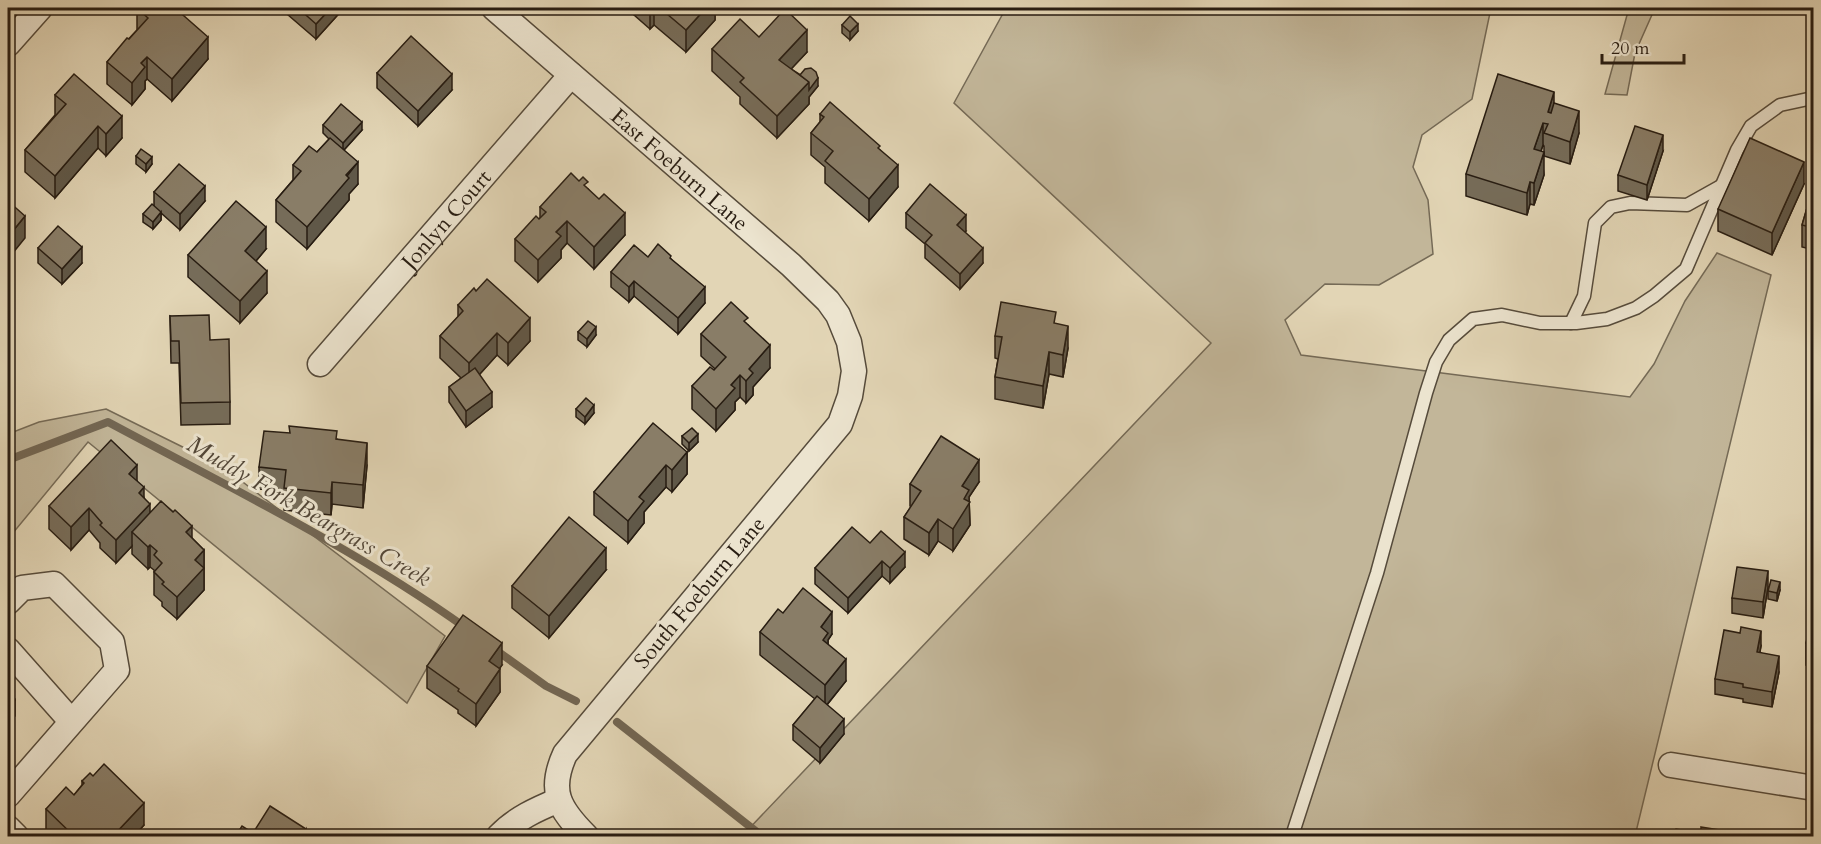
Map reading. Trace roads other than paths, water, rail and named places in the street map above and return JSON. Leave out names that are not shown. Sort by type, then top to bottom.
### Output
[{"type":"street","points":[[8,44],[40,8]]},
{"type":"street","name":"East Foeburn Lane","points":[[494,8],[791,265],[821,294],[838,315],[849,342]]},
{"type":"street","name":"Jonlyn Court","points":[[320,364],[571,75]]},
{"type":"street","name":"South Foeburn Lane","points":[[586,837],[567,818],[559,800],[556,780],[559,768],[574,741],[840,424],[850,396],[854,371],[849,342]]},
{"type":"street","points":[[8,602],[22,588],[54,584],[112,642],[117,670],[8,795]]},
{"type":"street","points":[[8,650],[71,721]]},
{"type":"street","points":[[1671,765],[1814,788]]},
{"type":"street","points":[[499,837],[508,826],[559,800]]},
{"type":"street","points":[[8,828],[16,837]]},
{"type":"lane","points":[[1292,837],[1377,573],[1425,393],[1436,362],[1449,340],[1473,319],[1502,315],[1540,323],[1571,323],[1607,319],[1636,308],[1686,269],[1737,150],[1751,126],[1780,105],[1808,99],[1814,100]]},
{"type":"lane","points":[[1571,323],[1584,296],[1595,223],[1611,207],[1630,203],[1687,205],[1721,186]]},
{"type":"waterway","name":"Muddy Fork Beargrass Creek","points":[[8,460],[108,422],[335,545],[380,571],[466,628]]},
{"type":"waterway","name":"Muddy Fork Beargrass Creek","points":[[493,648],[546,686],[576,701]]},
{"type":"waterway","name":"Muddy Fork Beargrass Creek","points":[[617,722],[762,836]]}]
